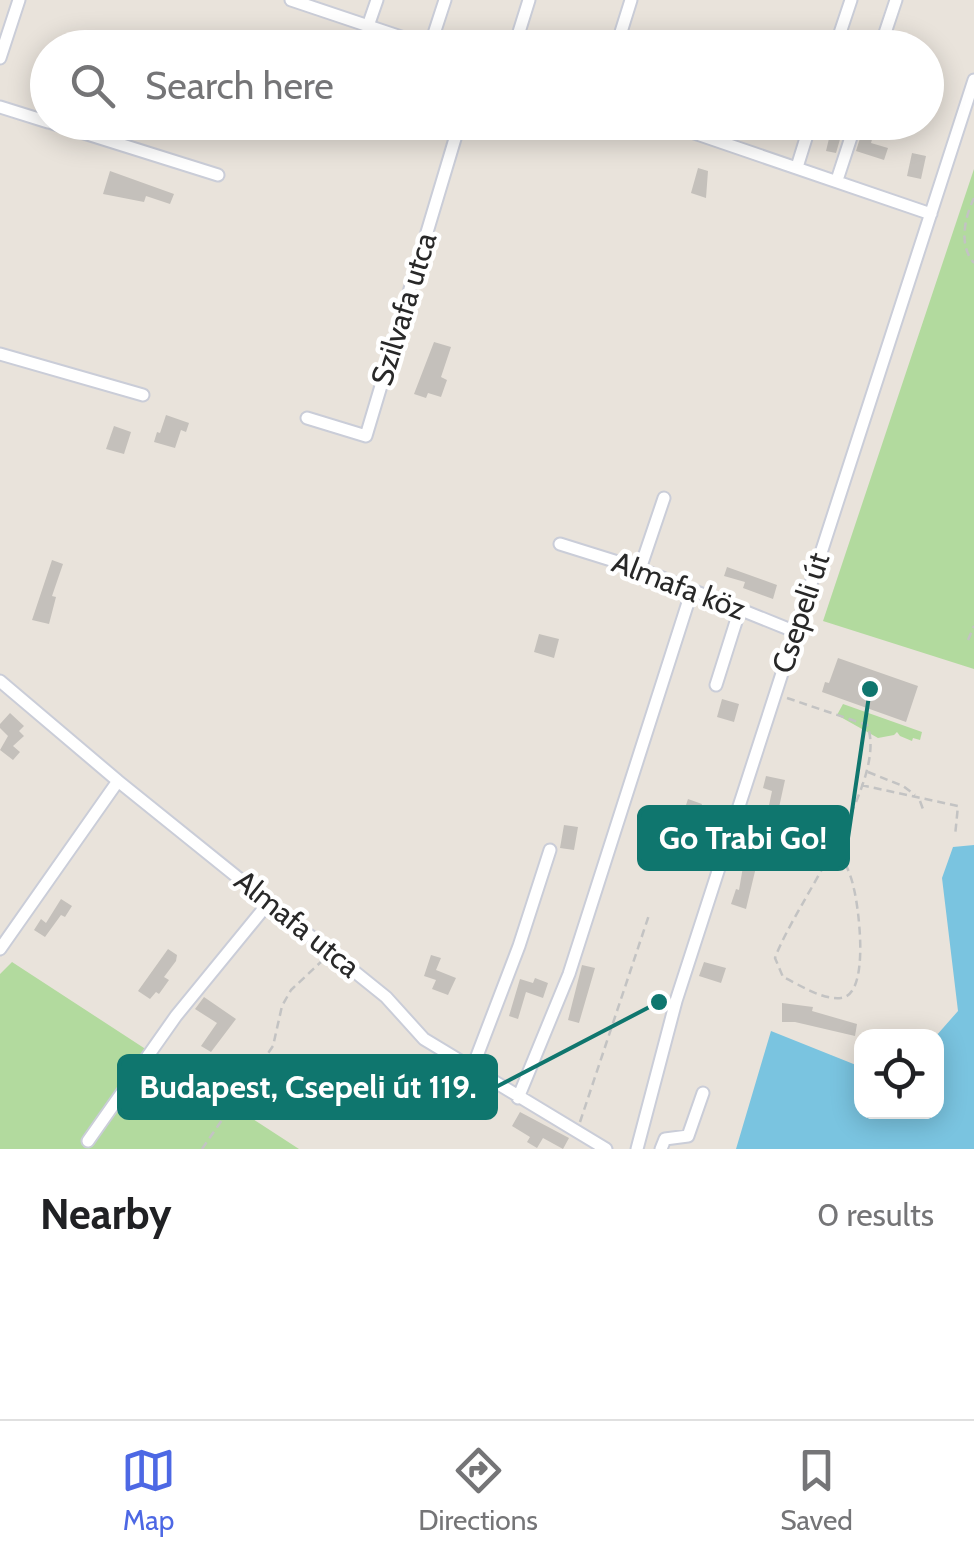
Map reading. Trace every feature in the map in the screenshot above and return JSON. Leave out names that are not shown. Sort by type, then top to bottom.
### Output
[{"type":"street","points":[[0,58],[19,0]]},
{"type":"street","points":[[368,26],[377,0]]},
{"type":"street","points":[[437,30],[445,0]]},
{"type":"street","points":[[520,30],[530,0]]},
{"type":"street","points":[[622,30],[631,0]]},
{"type":"street","points":[[841,30],[850,0]]},
{"type":"street","points":[[886,30],[896,0]]},
{"type":"street","points":[[299,1],[380,30]]},
{"type":"street","name":"Csepeli út","points":[[637,1149],[676,1001],[974,80]]},
{"type":"street","points":[[0,108],[30,117]]},
{"type":"street","points":[[106,140],[218,175]]},
{"type":"street","name":"Szilvafa utca","points":[[307,418],[366,436],[455,140]]},
{"type":"street","points":[[716,140],[931,214]]},
{"type":"street","points":[[797,167],[806,140]]},
{"type":"street","points":[[837,180],[850,140]]},
{"type":"street","points":[[0,354],[143,395]]},
{"type":"street","points":[[640,569],[664,498]]},
{"type":"street","name":"Almafa köz","points":[[560,544],[640,569],[796,632]]},
{"type":"street","points":[[518,1098],[569,974],[692,590]]},
{"type":"street","points":[[716,685],[740,608]]},
{"type":"street","name":"Almafa utca","points":[[0,681],[118,782],[333,952],[386,997],[413,1030],[606,1149]]},
{"type":"street","points":[[0,949],[118,782]]},
{"type":"street","points":[[472,1069],[519,946],[550,850]]},
{"type":"street","points":[[88,1141],[176,1016],[270,901]]},
{"type":"street","points":[[660,1149],[665,1139],[688,1136],[703,1093]]},
{"type":"path","points":[[974,198],[964,220],[968,256],[974,263]]},
{"type":"path","points":[[968,640],[974,626]]},
{"type":"path","points":[[775,694],[867,725],[871,749],[867,772],[836,846],[775,958],[783,977],[824,996],[840,998],[850,995],[856,986],[860,953],[855,891],[836,846]]},
{"type":"path","points":[[867,772],[903,786],[918,798],[924,812]]},
{"type":"path","points":[[860,785],[958,806],[954,836]]},
{"type":"path","points":[[577,1132],[650,915]]},
{"type":"path","points":[[202,1149],[272,1046],[282,1006],[291,990],[333,952]]},
{"type":"green space","points":[[974,169],[974,669],[823,621]]},
{"type":"green space","points":[[843,704],[922,732],[920,740],[912,741],[897,732],[878,738],[837,715]]},
{"type":"green space","points":[[12,962],[299,1149],[0,1149],[0,974]]},
{"type":"water","points":[[974,845],[974,1149],[736,1149],[771,1031],[854,1064],[854,1119],[944,1119],[942,1029],[958,1011],[942,878],[953,847]]},
{"type":"building","points":[[829,140],[840,140],[836,153],[826,151]]},
{"type":"building","points":[[859,140],[872,140],[871,143],[888,148],[884,160],[856,151]]},
{"type":"building","points":[[912,153],[926,156],[921,179],[907,176]]},
{"type":"building","points":[[698,168],[708,171],[706,198],[691,193]]},
{"type":"building","points":[[110,171],[174,194],[170,204],[146,196],[144,202],[103,194]]},
{"type":"building","points":[[434,342],[451,347],[441,377],[447,380],[441,397],[428,393],[426,398],[414,394]]},
{"type":"building","points":[[166,415],[189,423],[186,432],[181,430],[175,448],[154,442]]},
{"type":"building","points":[[114,426],[131,432],[124,454],[106,449]]},
{"type":"building","points":[[52,560],[63,564],[52,596],[56,597],[49,624],[32,620]]},
{"type":"building","points":[[727,567],[777,585],[773,599],[743,588],[745,582],[724,576]]},
{"type":"building","points":[[539,634],[559,639],[554,658],[534,652]]},
{"type":"building","points":[[838,658],[918,686],[906,722],[822,692]]},
{"type":"building","points":[[722,699],[739,704],[734,722],[717,717]]},
{"type":"building","points":[[10,713],[24,726],[19,731],[24,736],[13,746],[20,752],[13,760],[0,750],[8,736],[0,724]]},
{"type":"building","points":[[766,776],[785,780],[778,812],[768,810],[772,791],[763,788]]},
{"type":"building","points":[[688,799],[702,804],[703,815],[716,819],[711,836],[680,823]]},
{"type":"building","points":[[564,825],[578,827],[574,850],[560,848]]},
{"type":"building","points":[[744,861],[757,863],[746,909],[731,904],[736,889],[739,890]]},
{"type":"building","points":[[61,899],[72,906],[45,937],[34,930],[41,919],[46,923]]},
{"type":"building","points":[[168,949],[177,955],[176,961],[164,977],[169,980],[150,999],[138,991]]},
{"type":"building","points":[[431,955],[441,958],[436,970],[456,978],[448,995],[432,989],[436,980],[424,976]]},
{"type":"building","points":[[704,962],[726,968],[721,983],[699,976]]},
{"type":"building","points":[[582,965],[595,968],[579,1023],[568,1020]]},
{"type":"building","points":[[535,978],[548,983],[543,998],[526,992],[518,1019],[509,1016],[520,979],[533,983]]},
{"type":"building","points":[[204,997],[236,1019],[211,1052],[201,1046],[217,1023],[195,1009]]},
{"type":"building","points":[[782,1003],[813,1007],[812,1011],[857,1024],[854,1036],[782,1022]]},
{"type":"building","points":[[520,1112],[569,1138],[563,1149],[543,1138],[537,1148],[527,1142],[530,1137],[512,1126]]},
{"type":"place","name":"Go Trabi Go!","points":[[870,689]]},
{"type":"place","name":"Budapest, Csepeli út 119.","points":[[659,1002]]}]
